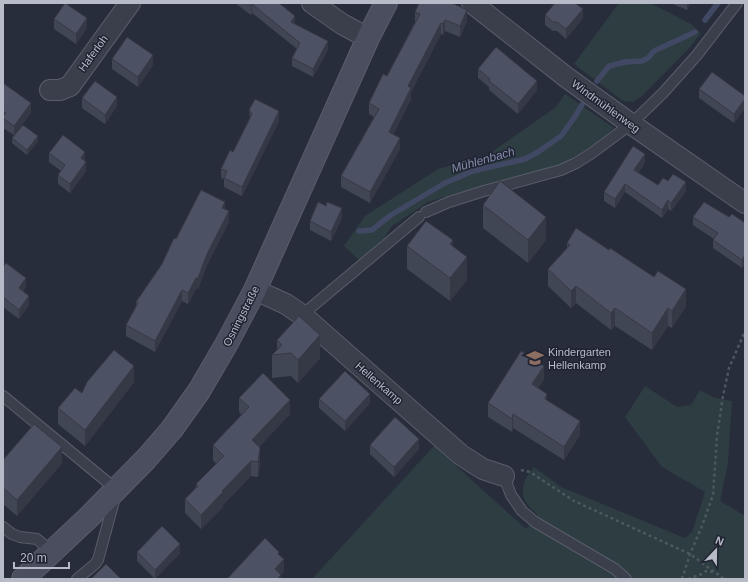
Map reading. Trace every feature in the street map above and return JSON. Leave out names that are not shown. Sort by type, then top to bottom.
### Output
[{"type":"main road","name":"Osningstraße","points":[[23,579],[117,490],[172,429],[199,391],[227,343],[255,290],[368,38],[386,3]]},
{"type":"street","name":"Haferloh","points":[[50,90],[60,90],[70,86],[130,3]]},
{"type":"street","points":[[312,3],[342,24],[368,38]]},
{"type":"street","name":"Windmühlenweg","points":[[472,3],[566,77],[745,204]]},
{"type":"street","name":"Hellenkamp","points":[[255,290],[286,304],[302,315],[461,455],[483,469],[504,476]]},
{"type":"lane","points":[[302,315],[422,215],[449,202],[561,170],[592,153],[631,124],[663,93],[697,55],[736,3]]},
{"type":"lane","points":[[3,396],[117,490],[98,560],[77,579]]},
{"type":"lane","points":[[504,476],[511,495],[522,512],[535,522],[615,569],[626,579]]},
{"type":"lane","points":[[3,527],[12,534],[37,540],[52,552]]},
{"type":"path","points":[[682,579],[713,495],[717,436],[723,396],[729,368],[745,331]]},
{"type":"path","points":[[504,476],[515,471],[524,470],[530,472],[574,501],[690,554],[724,579]]},
{"type":"path","points":[[688,579],[706,571],[714,572]]},
{"type":"shaded area","points":[[619,3],[650,3],[691,24],[701,33],[690,47],[641,97],[632,102],[623,101],[574,64]]},
{"type":"shaded area","points":[[565,94],[614,128],[591,147],[556,167],[428,202],[392,226],[384,238],[359,260],[344,246],[365,216],[438,169],[486,156],[556,107]]},
{"type":"shaded area","points":[[645,386],[677,407],[691,405],[700,390],[715,398],[732,401],[728,463],[720,501],[745,516],[745,579],[312,579],[434,446],[526,529],[538,515],[527,504],[523,492],[525,480],[534,467],[561,487],[685,538],[692,532],[705,492],[662,467],[625,417]]},
{"type":"building","points":[[65,3],[87,18],[76,34],[54,19]]},
{"type":"building","points":[[247,3],[279,3],[295,16],[291,22],[328,41],[313,69],[292,58],[300,43],[252,4],[251,6]]},
{"type":"building","points":[[419,3],[452,3],[467,10],[460,26],[445,20],[443,24],[441,23],[408,86],[411,88],[389,132],[400,138],[370,192],[341,176],[379,109],[369,103],[383,74],[387,76],[420,14],[415,12]]},
{"type":"building","points":[[555,3],[575,3],[583,9],[566,29],[557,22],[553,22],[545,15]]},
{"type":"building","points":[[127,37],[153,55],[138,77],[112,59]]},
{"type":"building","points":[[496,47],[537,81],[518,104],[489,81],[490,79],[478,69]]},
{"type":"building","points":[[712,72],[745,96],[745,99],[734,114],[699,89]]},
{"type":"building","points":[[95,81],[117,97],[105,115],[82,98]]},
{"type":"building","points":[[3,83],[31,103],[14,126],[3,118],[6,113],[3,111]]},
{"type":"building","points":[[255,99],[279,111],[242,187],[224,178],[227,171],[221,169],[230,150],[233,152],[252,114],[249,110]]},
{"type":"building","points":[[23,125],[38,136],[27,150],[12,138]]},
{"type":"building","points":[[63,135],[85,152],[81,158],[86,162],[70,184],[58,175],[65,165],[49,153]]},
{"type":"building","points":[[633,146],[645,154],[634,170],[658,185],[663,178],[668,181],[673,174],[686,182],[671,203],[668,200],[662,210],[625,184],[615,199],[604,192]]},
{"type":"building","points":[[500,181],[546,217],[528,240],[483,205]]},
{"type":"building","points":[[201,190],[225,202],[222,208],[229,211],[207,254],[198,278],[196,278],[188,293],[182,290],[155,341],[126,325],[138,303],[136,302],[162,264],[174,238],[176,239]]},
{"type":"building","points":[[318,202],[326,206],[327,202],[342,208],[331,232],[310,221]]},
{"type":"building","points":[[704,202],[729,217],[732,214],[745,223],[745,255],[742,260],[713,240],[718,233],[693,217]]},
{"type":"building","points":[[426,221],[453,240],[450,244],[467,257],[450,278],[407,246]]},
{"type":"building","points":[[576,228],[654,277],[658,271],[686,289],[672,311],[668,308],[652,333],[615,308],[611,313],[576,286],[571,291],[548,269],[570,245],[567,243]]},
{"type":"building","points":[[6,263],[26,278],[19,288],[29,296],[19,310],[3,297],[3,267]]},
{"type":"building","points":[[299,316],[320,335],[298,360],[291,353],[272,355],[282,345],[277,340]]},
{"type":"building","points":[[114,350],[134,366],[85,430],[58,408],[75,388],[82,393],[87,382]]},
{"type":"building","points":[[521,351],[544,366],[532,384],[547,394],[545,399],[580,421],[564,447],[513,414],[512,419],[488,403]]},
{"type":"building","points":[[345,371],[370,394],[345,421],[319,399]]},
{"type":"building","points":[[263,373],[290,400],[252,440],[260,448],[258,462],[251,461],[201,515],[185,499],[198,486],[196,484],[224,456],[213,445],[249,407],[239,398]]},
{"type":"building","points":[[395,417],[419,439],[394,467],[370,445]]},
{"type":"building","points":[[34,424],[62,447],[17,500],[3,488],[3,460]]},
{"type":"building","points":[[162,526],[180,544],[155,570],[137,552]]},
{"type":"building","points":[[265,538],[284,559],[275,569],[281,575],[277,579],[227,579]]},
{"type":"building","points":[[106,564],[121,579],[91,579]]},
{"type":"waterway","name":"Mühlenbach","points":[[705,20],[718,3]]},
{"type":"waterway","name":"Mühlenbach","points":[[597,81],[609,66],[625,62],[642,61],[648,58],[654,51],[695,32]]},
{"type":"waterway","name":"Mühlenbach","points":[[359,231],[372,230],[391,215],[445,183],[473,171],[525,159],[538,152],[561,136],[582,105]]},
{"type":"place","name":"Kindergarten Hellenkamp","points":[[535,358]]}]
